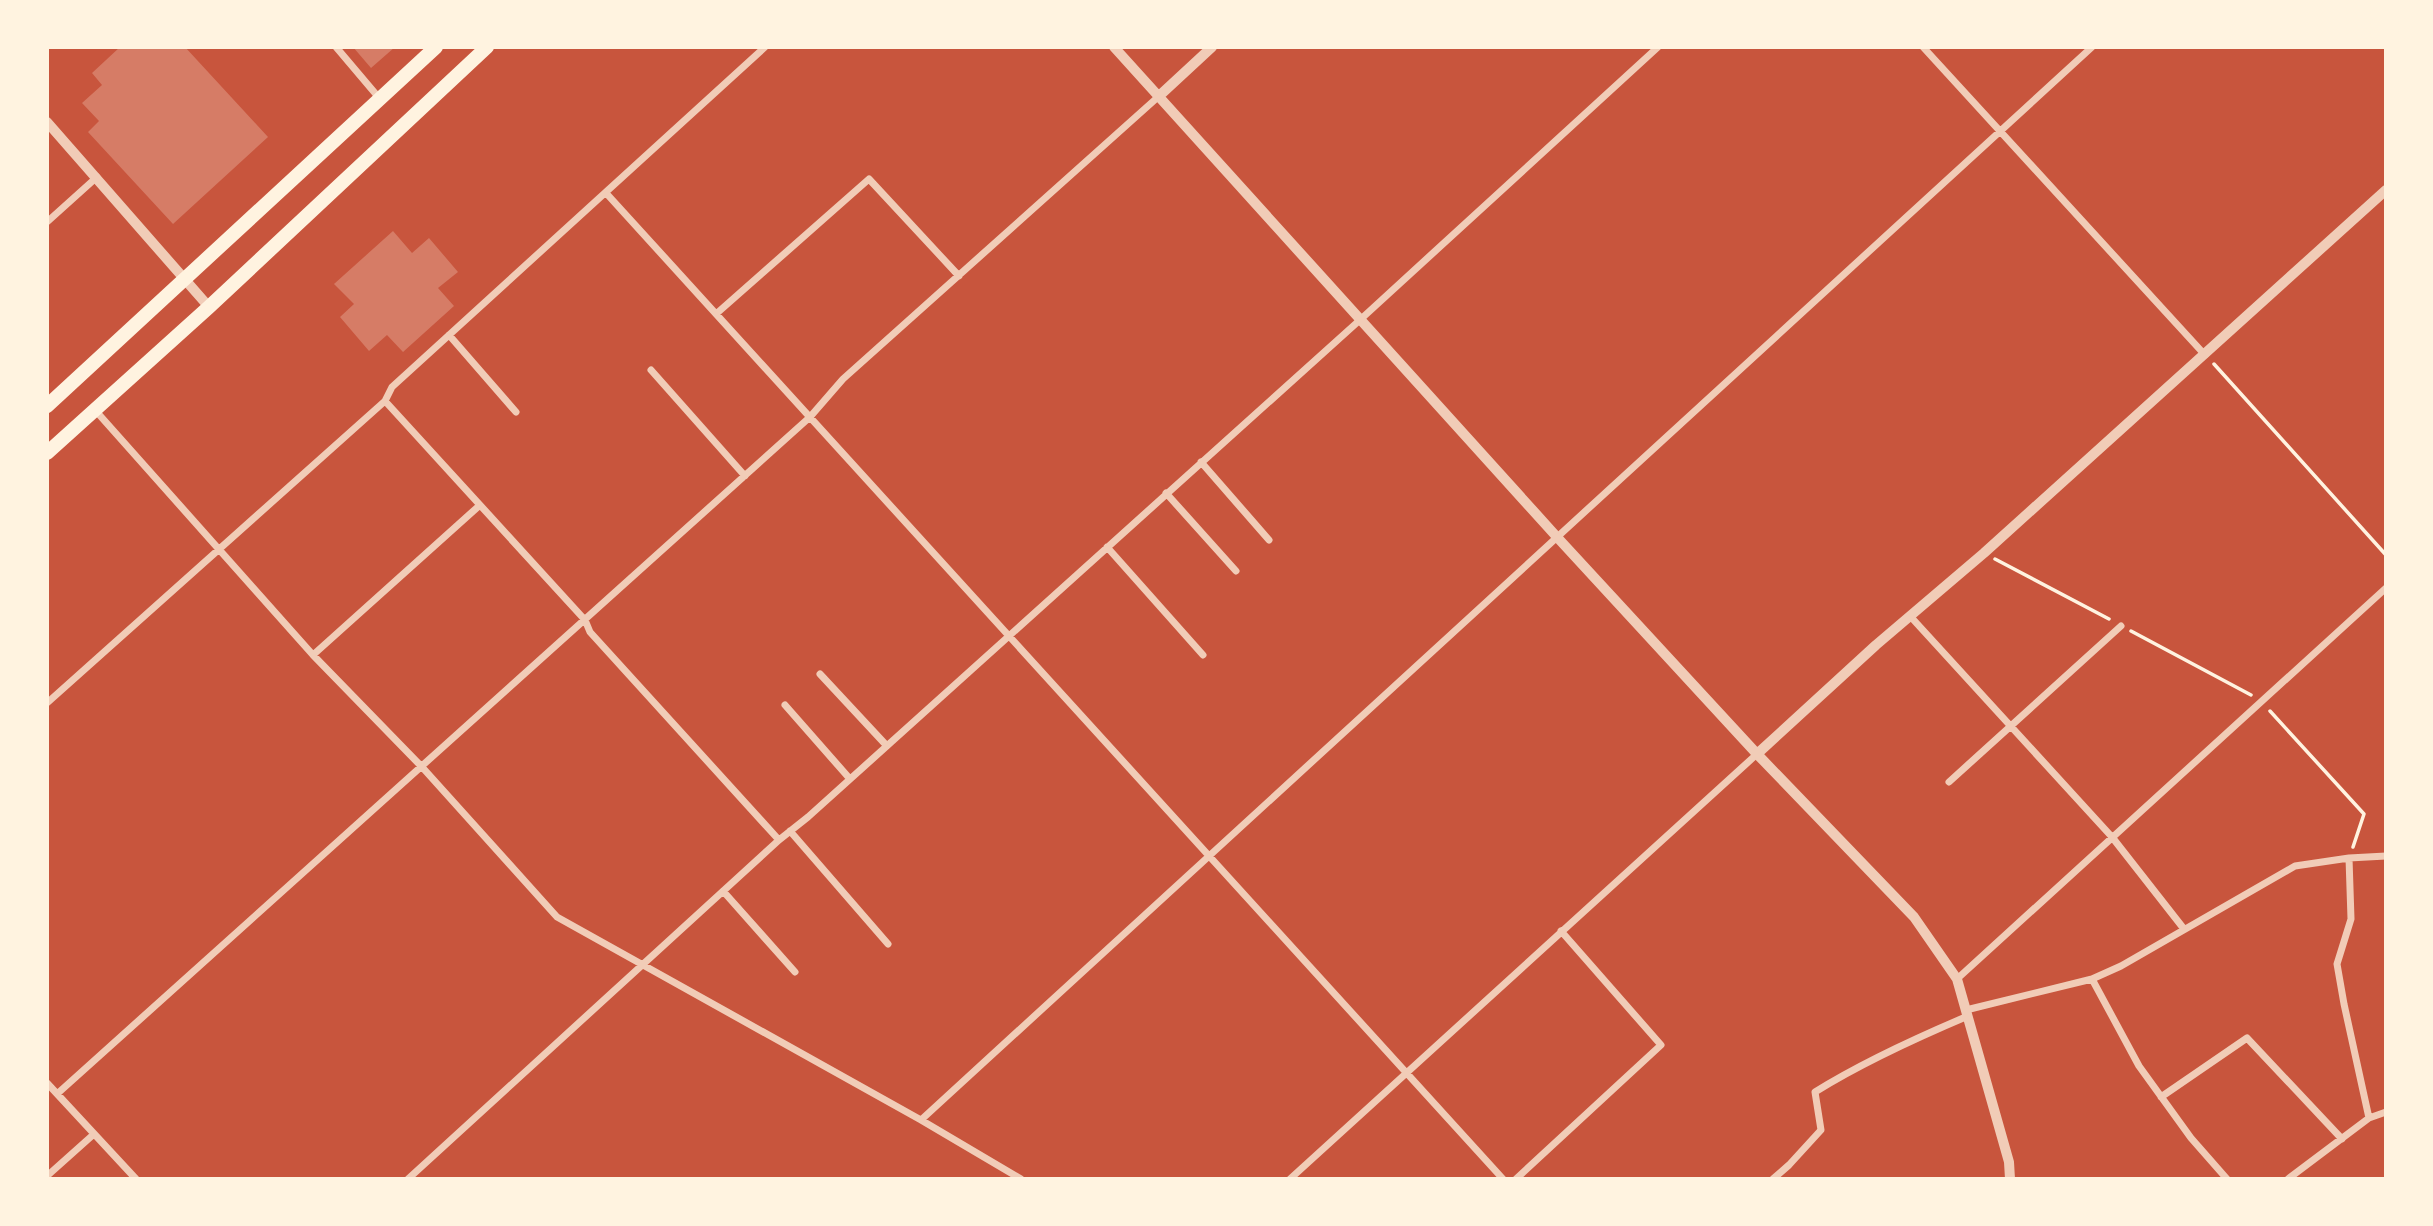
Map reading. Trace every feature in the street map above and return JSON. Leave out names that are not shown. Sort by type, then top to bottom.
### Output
[{"type":"highway","points":[[47,406],[436,47]]},
{"type":"highway","points":[[47,453],[209,307],[487,47]]},
{"type":"street","points":[[336,47],[380,99]]},
{"type":"street","points":[[47,703],[385,401],[392,387],[765,47]]},
{"type":"street","points":[[1114,47],[1556,536],[1757,754],[1914,917],[1957,979],[2009,1162],[2010,1179]]},
{"type":"street","points":[[57,1094],[745,476],[810,417],[843,379],[1212,47]]},
{"type":"street","points":[[408,1179],[779,840],[1361,319],[1658,47]]},
{"type":"street","points":[[1923,47],[2205,355]]},
{"type":"street","points":[[921,1120],[2092,47]]},
{"type":"street","points":[[47,122],[209,307]]},
{"type":"street","points":[[47,222],[97,177]]},
{"type":"street","points":[[716,314],[869,178],[958,276]]},
{"type":"street","points":[[1290,1179],[1757,754],[2386,190]]},
{"type":"street","points":[[606,194],[1503,1179]]},
{"type":"street","points":[[449,335],[516,412]]},
{"type":"street","points":[[651,370],[745,476]]},
{"type":"street","points":[[385,401],[585,620],[590,632],[779,840]]},
{"type":"street","points":[[95,409],[313,655],[422,767],[557,917],[921,1120],[1021,1179]]},
{"type":"street","points":[[1201,462],[1269,540]]},
{"type":"street","points":[[1166,494],[1237,571]]},
{"type":"street","points":[[313,655],[480,505]]},
{"type":"street","points":[[1107,547],[1203,655]]},
{"type":"street","points":[[1957,979],[2386,588]]},
{"type":"street","points":[[1910,616],[2112,837],[2184,929]]},
{"type":"street","points":[[1949,782],[2121,626]]},
{"type":"street","points":[[820,674],[887,746]]},
{"type":"street","points":[[785,705],[850,779]]},
{"type":"street","points":[[790,831],[888,944]]},
{"type":"street","points":[[1773,1179],[1821,1130],[1815,1092],[1834,1080],[1967,1013],[2092,979],[2121,966],[2295,866],[2386,856]]},
{"type":"street","points":[[2349,858],[2351,919],[2337,964],[2369,1118]]},
{"type":"street","points":[[723,891],[795,972]]},
{"type":"street","points":[[1516,1179],[1661,1045],[1561,931]]},
{"type":"street","points":[[2092,979],[2139,1066],[2191,1138],[2227,1179]]},
{"type":"street","points":[[2161,1097],[2247,1038],[2342,1139]]},
{"type":"street","points":[[47,1083],[135,1179]]},
{"type":"street","points":[[2288,1179],[2369,1118],[2386,1112]]},
{"type":"street","points":[[47,1176],[94,1134]]},
{"type":"path","points":[[2205,355],[2386,555]]},
{"type":"path","points":[[2261,701],[2364,814],[2349,858]]},
{"type":"building","points":[[120,47],[185,47],[268,137],[173,224],[88,132],[99,121],[82,103],[102,85],[92,73]]},
{"type":"building","points":[[353,47],[395,47],[371,68]]},
{"type":"building","points":[[393,231],[412,253],[429,238],[458,272],[438,288],[454,306],[403,352],[387,335],[369,351],[340,317],[354,304],[334,284]]}]
